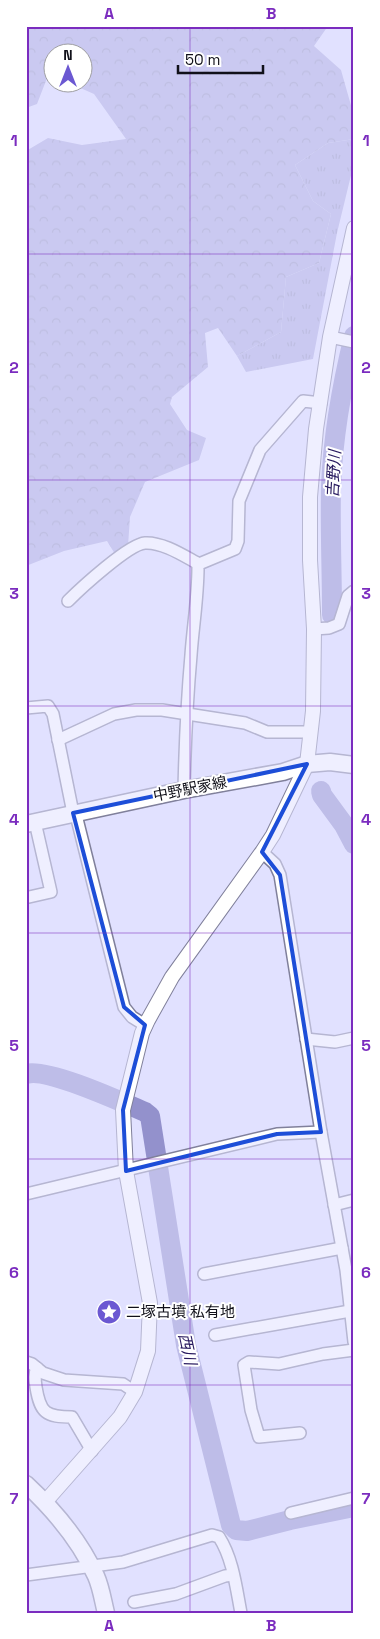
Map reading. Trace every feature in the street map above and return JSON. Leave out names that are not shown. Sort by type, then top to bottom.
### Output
[{"type":"main road","name":"中野駅家線","points":[[31,823],[184,790],[283,772],[307,764],[330,762],[354,765]]},
{"type":"main road","points":[[26,1484],[45,1502],[71,1535],[91,1566],[97,1577],[106,1613]]},
{"type":"street","points":[[45,1502],[120,1418],[135,1392],[148,1351],[150,1303],[126,1171],[123,1110],[146,1025],[172,977],[273,835],[307,764],[313,711],[314,629],[310,560],[310,497],[316,429],[330,337],[354,228]]},
{"type":"street","points":[[330,337],[349,341]]},
{"type":"street","points":[[68,600],[88,581],[122,555],[144,543],[160,545],[199,564],[235,549],[238,541],[239,501],[260,450],[303,401],[321,403]]},
{"type":"street","points":[[184,790],[186,714],[199,564]]},
{"type":"street","points":[[314,629],[330,628],[338,624],[348,596],[354,590]]},
{"type":"street","points":[[26,708],[48,706],[53,714],[73,813],[77,819],[124,1007],[132,1017],[146,1025]]},
{"type":"street","points":[[58,740],[114,714],[136,710],[162,710],[245,723],[268,732],[311,732]]},
{"type":"street","points":[[29,897],[51,892],[31,823]]},
{"type":"street","points":[[262,852],[275,864],[280,875],[321,1132],[342,1248],[354,1342]]},
{"type":"street","points":[[306,1039],[335,1042],[354,1038]]},
{"type":"street","points":[[26,1194],[277,1134],[321,1132]]},
{"type":"street","points":[[334,1205],[354,1200]]},
{"type":"street","points":[[204,1274],[342,1248]]},
{"type":"street","points":[[215,1335],[350,1311]]},
{"type":"street","points":[[300,1434],[259,1437],[251,1410],[244,1364],[249,1362],[279,1364],[323,1354],[354,1350]]},
{"type":"street","points":[[26,1362],[43,1373],[64,1380],[123,1384],[135,1392]]},
{"type":"street","points":[[37,1368],[34,1373],[38,1402],[42,1409],[56,1417],[72,1417],[92,1451]]},
{"type":"street","points":[[291,1513],[354,1498]]},
{"type":"street","points":[[26,1575],[123,1562],[212,1535],[219,1537],[225,1547],[234,1575],[241,1613]]},
{"type":"street","points":[[134,1602],[176,1594],[225,1576],[234,1575]]},
{"type":"highlighted area","points":[[307,764],[262,852],[280,875],[321,1132],[277,1134],[126,1171],[123,1110],[145,1025],[124,1007],[73,813]]},
{"type":"green space","points":[[26,26],[328,26],[314,46],[341,70],[354,116],[354,139],[328,143],[295,165],[313,201],[331,214],[319,263],[286,277],[281,332],[237,356],[218,328],[205,333],[208,367],[172,397],[170,404],[187,430],[206,438],[199,460],[145,482],[130,517],[128,546],[115,554],[107,541],[64,551],[26,566],[26,151],[48,138],[82,145],[126,139],[94,94],[89,92],[92,92],[92,42],[42,42],[42,91],[37,104],[26,108]]},
{"type":"green space","points":[[354,139],[354,163],[337,233],[313,359],[246,372],[237,356],[281,332],[286,277],[319,263],[331,214],[313,201],[295,165],[328,143]]},
{"type":"waterway","name":"吉野川","points":[[332,615],[332,467],[339,410],[354,336]]},
{"type":"waterway","name":"吉野川","points":[[321,791],[344,825],[354,844]]},
{"type":"waterway","name":"西川","points":[[26,1074],[36,1073],[50,1076],[85,1087],[145,1112],[150,1116],[186,1345],[231,1525],[236,1530],[247,1531],[354,1507]]},
{"type":"place","name":"二塚古墳 私有地","points":[[109,1312]]}]
